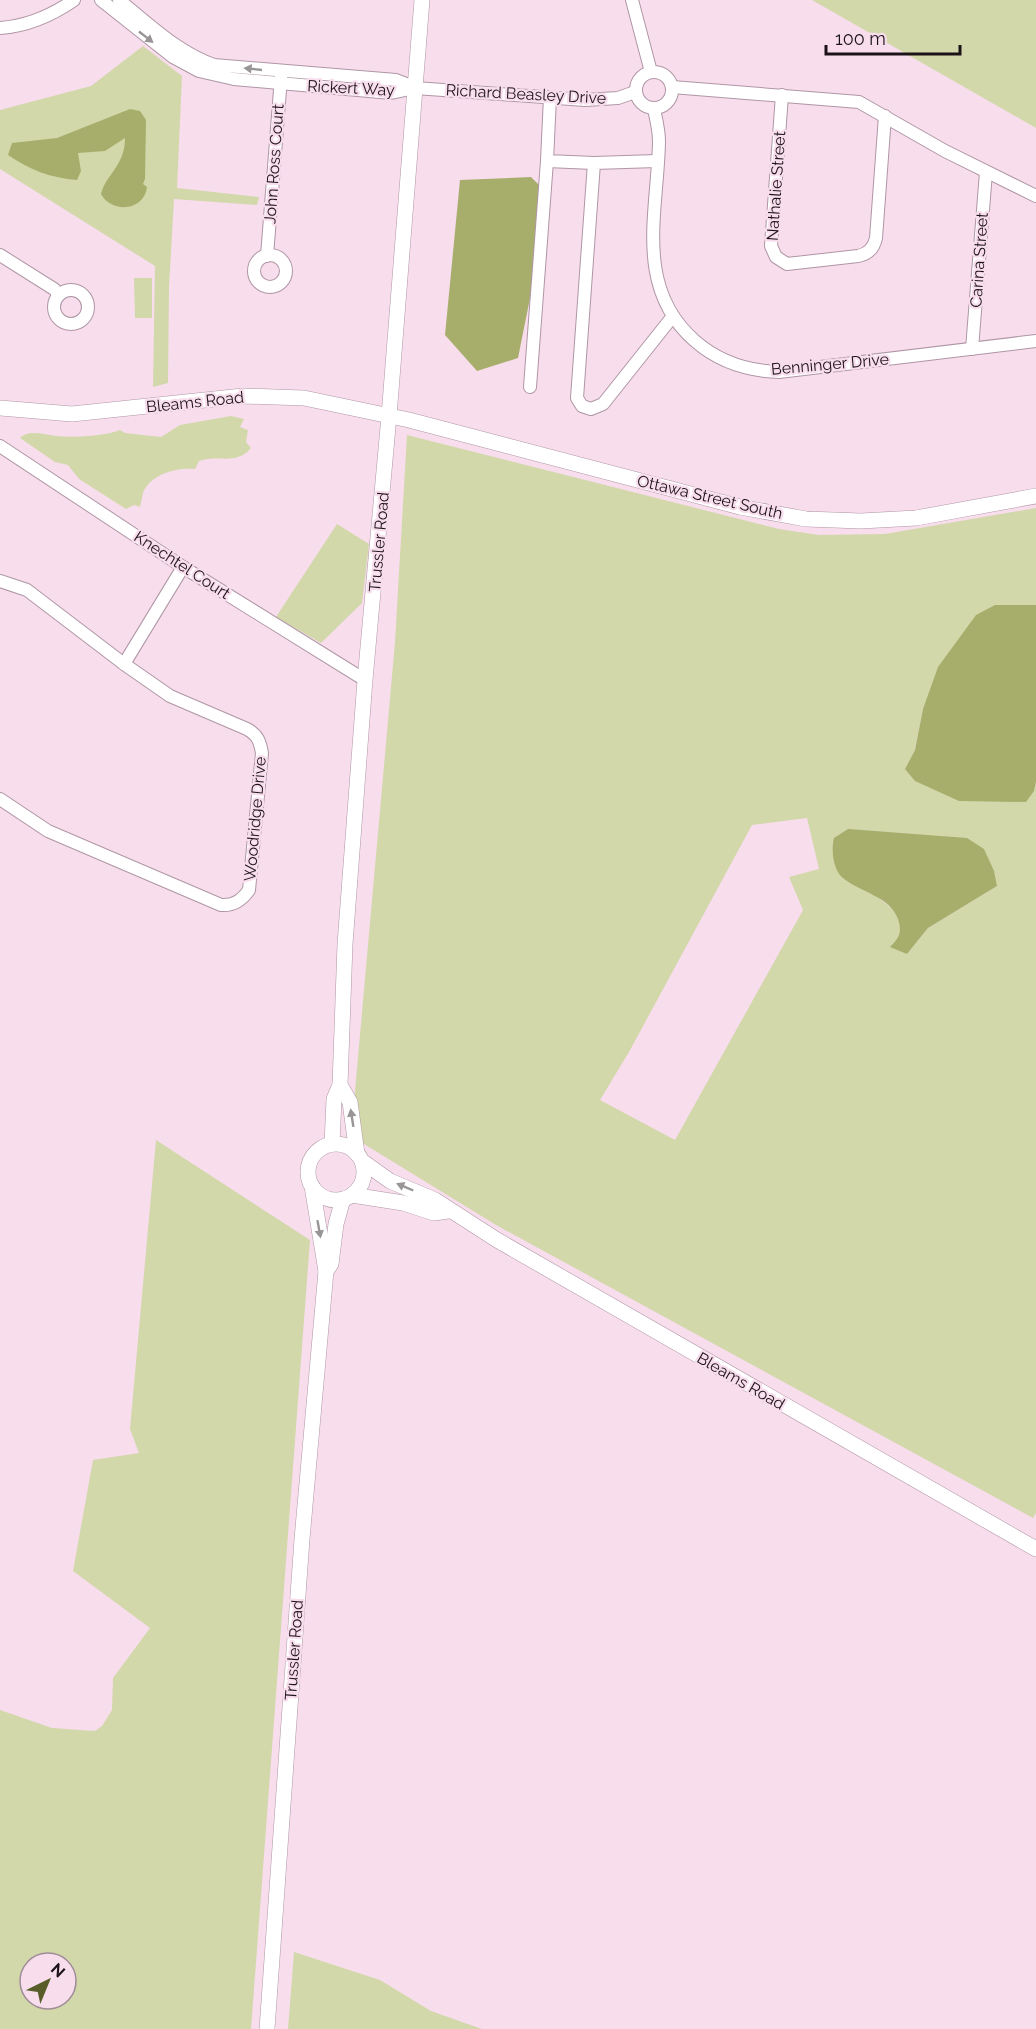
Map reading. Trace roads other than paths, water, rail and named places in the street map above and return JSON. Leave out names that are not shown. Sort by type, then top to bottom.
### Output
[{"type":"main road","name":"Trussler Road","points":[[332,1144],[334,1099],[340,1085],[345,944],[365,680],[390,416],[422,0]]},
{"type":"main road","name":"Bleams Road","points":[[0,408],[72,414],[212,399],[269,396],[322,400],[390,416]]},
{"type":"main road","name":"Ottawa Street South","points":[[390,416],[740,507],[806,519],[916,518],[1036,496]]},
{"type":"main road","name":"Trussler Road","points":[[340,1085],[350,1102],[360,1157]]},
{"type":"main road","points":[[332,1144],[350,1148],[360,1157],[364,1171],[363,1180],[359,1188],[348,1197],[326,1198],[312,1186],[308,1168],[311,1160],[324,1147],[332,1144]]},
{"type":"main road","name":"Bleams Road","points":[[360,1157],[390,1181],[435,1200],[448,1211],[1036,1549]]},
{"type":"main road","name":"Trussler Road","points":[[267,2029],[302,1539],[326,1271],[312,1186]]},
{"type":"main road","name":"Trussler Road","points":[[326,1271],[331,1264],[336,1224],[348,1197]]},
{"type":"main road","name":"Bleams Road","points":[[348,1197],[403,1203],[434,1213],[448,1211]]},
{"type":"street","points":[[0,28],[36,21],[74,0]]},
{"type":"street","name":"Rickert Way","points":[[101,0],[172,57],[199,71],[234,79],[281,77],[396,81],[415,88]]},
{"type":"street","name":"Rickert Way","points":[[119,0],[175,45],[202,60],[281,77]]},
{"type":"street","points":[[632,0],[651,72]]},
{"type":"street","points":[[651,72],[665,76],[672,87],[668,102],[654,109],[642,104],[635,92],[639,79],[651,72]]},
{"type":"street","name":"John Ross Court","points":[[267,256],[281,77]]},
{"type":"street","points":[[672,87],[853,100],[865,104],[945,151],[1036,196]]},
{"type":"street","name":"Richard Beasley Drive","points":[[415,88],[601,100],[618,98],[635,92]]},
{"type":"street","name":"Nathalie Street","points":[[782,95],[771,246],[776,257],[787,264],[858,256],[868,253],[873,248],[876,238],[885,116]]},
{"type":"street","points":[[530,387],[550,98]]},
{"type":"street","name":"Benninger Drive","points":[[654,109],[659,138],[653,260],[661,292],[673,316],[691,337],[717,356],[736,365],[768,371],[790,371],[1036,341]]},
{"type":"street","points":[[547,160],[594,163],[657,161]]},
{"type":"street","points":[[594,163],[577,398],[582,406],[591,409],[603,404],[673,316]]},
{"type":"street","name":"Carina Street","points":[[972,349],[986,172]]},
{"type":"street","points":[[0,255],[59,294]]},
{"type":"street","name":"Knechtel Court","points":[[0,446],[183,567],[365,680]]},
{"type":"street","points":[[124,664],[183,567]]},
{"type":"street","name":"Woodridge Drive","points":[[0,581],[27,590],[170,696],[250,731],[260,741],[262,753],[249,890],[243,898],[231,905],[221,905],[48,831],[0,799]]}]
